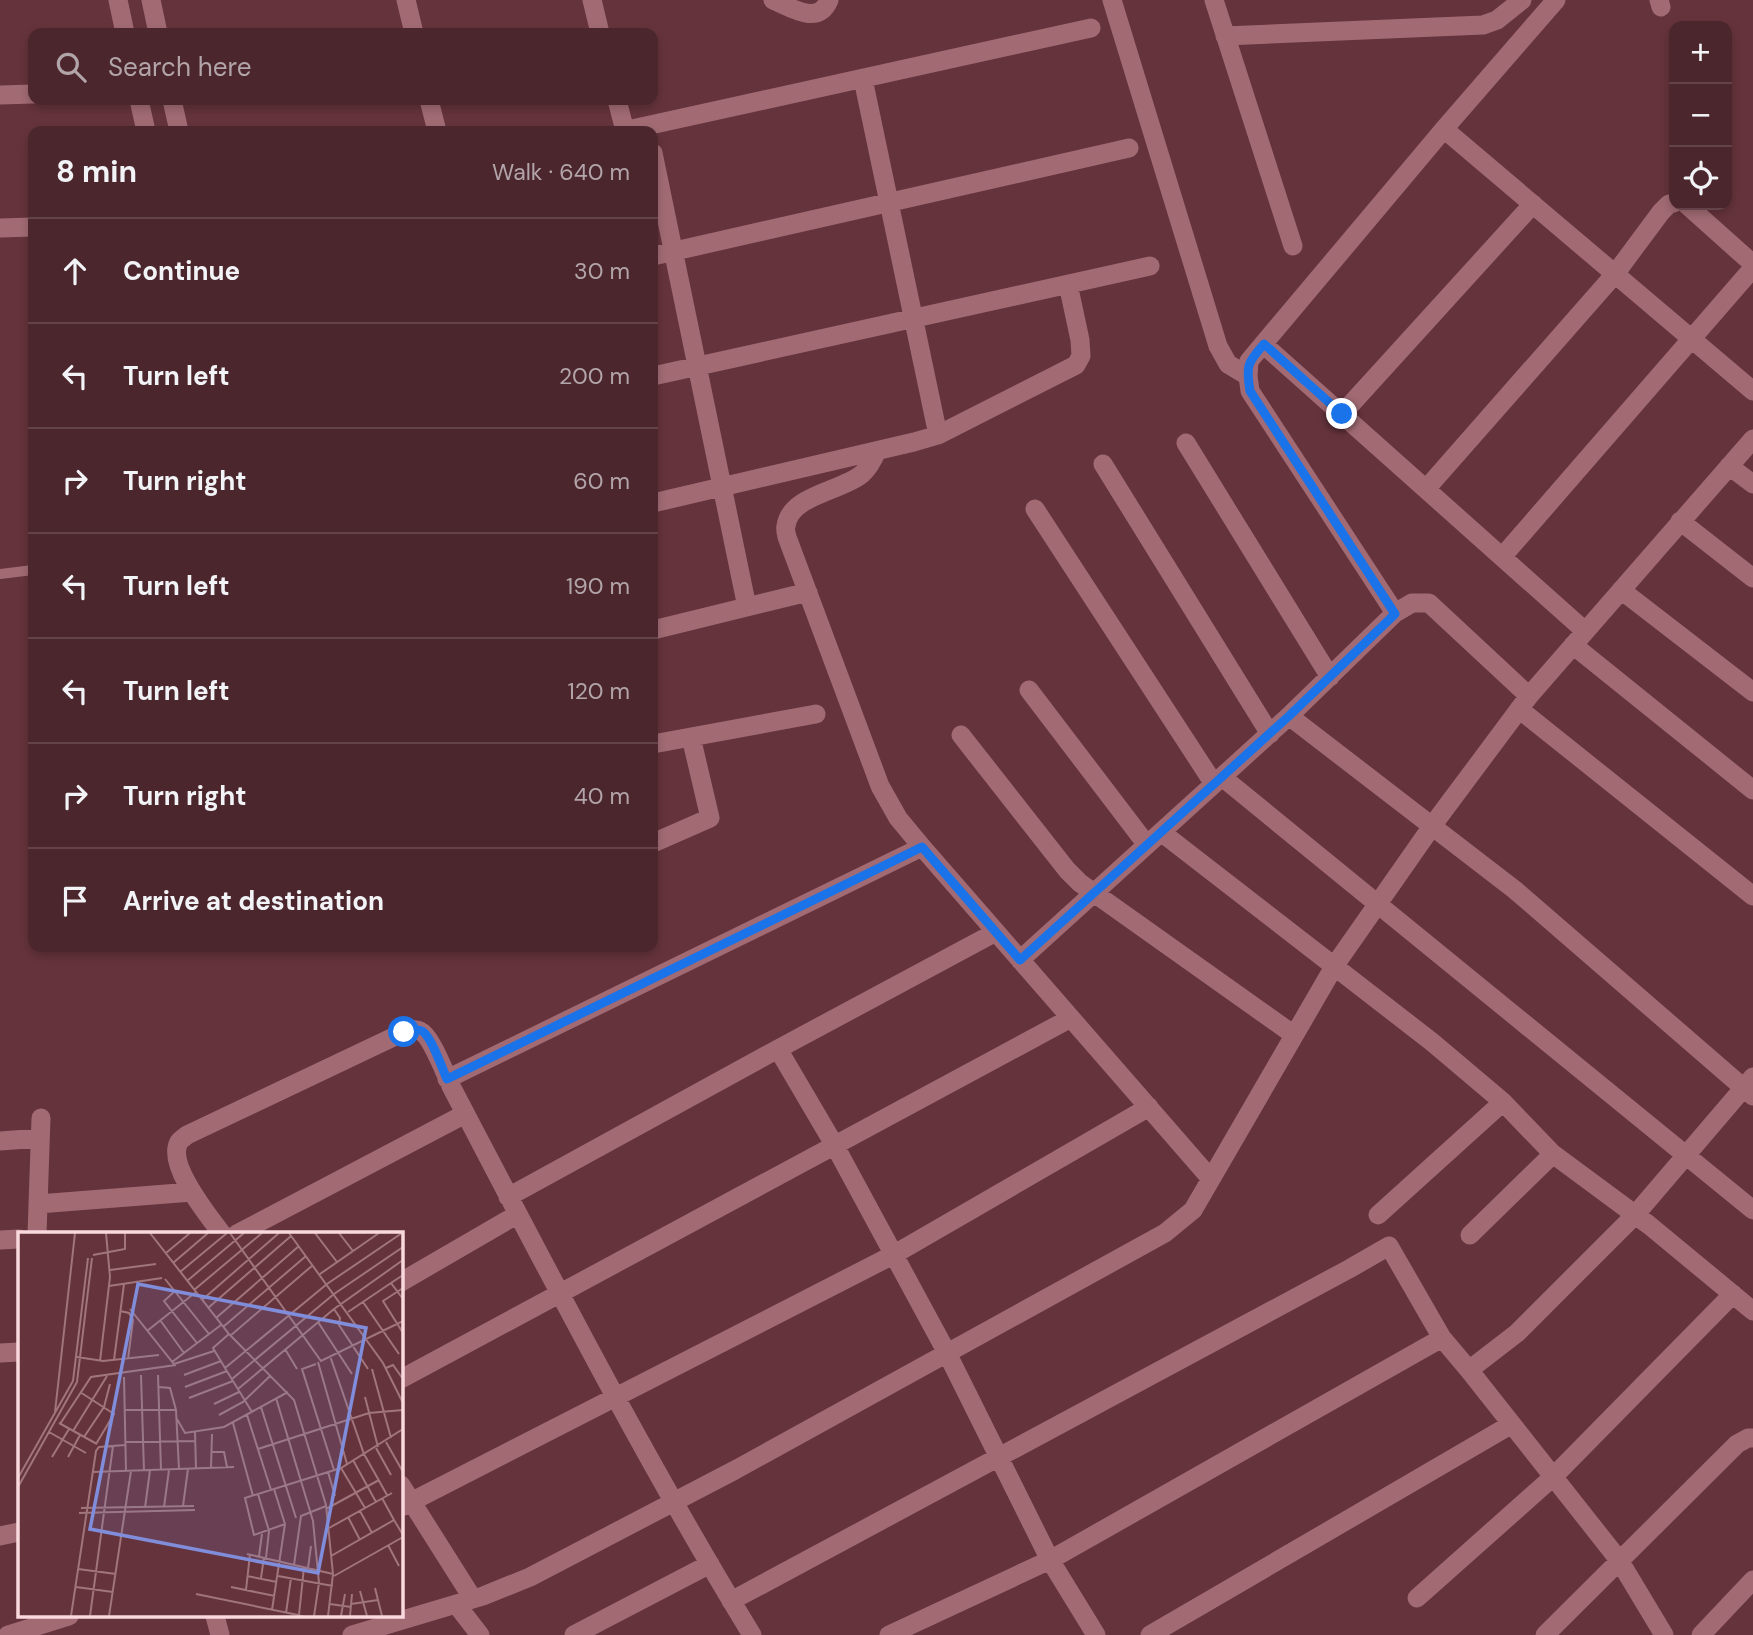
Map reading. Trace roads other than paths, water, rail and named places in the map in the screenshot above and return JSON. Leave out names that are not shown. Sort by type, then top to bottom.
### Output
[{"type":"street","points":[[118,0],[124,28]]},
{"type":"street","points":[[151,0],[157,28]]},
{"type":"street","points":[[406,0],[413,28]]},
{"type":"street","points":[[592,0],[599,28]]},
{"type":"street","points":[[773,0],[813,15],[821,12],[829,0]]},
{"type":"street","points":[[1112,0],[1218,346],[1228,364],[1248,376]]},
{"type":"street","points":[[1214,0],[1293,246]]},
{"type":"street","points":[[1225,36],[1483,25],[1497,20],[1522,0]]},
{"type":"street","points":[[1395,614],[1250,391],[1249,361],[1556,0]]},
{"type":"street","points":[[658,127],[1091,28]]},
{"type":"street","points":[[863,79],[937,435]]},
{"type":"street","points":[[0,95],[28,94]]},
{"type":"street","points":[[140,105],[145,126]]},
{"type":"street","points":[[173,105],[178,126]]},
{"type":"street","points":[[430,105],[436,126]]},
{"type":"street","points":[[618,105],[623,126]]},
{"type":"street","points":[[1444,129],[1753,391]]},
{"type":"street","points":[[658,255],[1129,148]]},
{"type":"street","points":[[658,178],[747,607]]},
{"type":"street","points":[[1342,414],[1533,204]]},
{"type":"street","points":[[1426,489],[1615,274],[1669,204]]},
{"type":"street","points":[[1502,557],[1753,266],[1692,210]]},
{"type":"street","points":[[0,228],[28,227]]},
{"type":"street","points":[[658,375],[1150,265]]},
{"type":"street","points":[[658,502],[937,435],[1076,365],[1081,356],[1080,340],[1068,284]]},
{"type":"street","points":[[1264,344],[1502,557],[1579,638],[1753,790]]},
{"type":"street","points":[[402,1617],[464,1601],[530,1577],[735,1470],[1165,1233],[1194,1210],[1335,965],[1432,827],[1524,702],[1753,439]]},
{"type":"street","points":[[1186,443],[1330,677]]},
{"type":"street","points":[[877,451],[871,464],[860,475],[800,504],[790,514],[786,525],[787,537],[880,786],[898,818],[922,847],[1211,1179]]},
{"type":"street","points":[[1103,464],[1269,734]]},
{"type":"street","points":[[1730,466],[1753,484]]},
{"type":"street","points":[[1035,509],[1218,781],[1377,904],[1753,1210]]},
{"type":"street","points":[[1681,522],[1753,578]]},
{"type":"street","points":[[1621,590],[1753,692]]},
{"type":"street","points":[[658,629],[808,592]]},
{"type":"street","points":[[1020,960],[1289,716],[1395,614],[1412,603],[1429,603],[1524,702],[1753,896]]},
{"type":"street","points":[[1028,690],[1154,839],[1335,965],[1503,1102],[1553,1154],[1635,1215],[1753,1311]]},
{"type":"street","points":[[658,743],[816,714]]},
{"type":"street","points":[[1289,716],[1515,890],[1750,1087],[1635,1215],[1517,1332],[1469,1370]]},
{"type":"street","points":[[961,734],[1080,883],[1294,1035]]},
{"type":"street","points":[[658,841],[710,818],[691,737]]},
{"type":"street","points":[[447,1079],[922,847]]},
{"type":"street","points":[[508,1197],[996,932]]},
{"type":"street","points":[[402,1378],[1071,1018]]},
{"type":"street","points":[[221,1232],[192,1192],[178,1166],[179,1141],[404,1032],[422,1031],[429,1039],[508,1197],[673,1502],[752,1635]]},
{"type":"street","points":[[778,1049],[835,1146],[947,1353],[1050,1560],[1096,1635]]},
{"type":"street","points":[[1378,1215],[1503,1102]]},
{"type":"street","points":[[480,1635],[464,1601],[404,1498],[617,1397],[893,1255],[1149,1107]]},
{"type":"street","points":[[241,1232],[466,1114]]},
{"type":"street","points":[[0,1141],[41,1128],[37,1232]]},
{"type":"street","points":[[1470,1235],[1553,1154]]},
{"type":"street","points":[[38,1204],[192,1192]]},
{"type":"street","points":[[402,1281],[518,1214]]},
{"type":"street","points":[[0,1240],[18,1239]]},
{"type":"street","points":[[731,1601],[1389,1246],[1442,1338],[1619,1560],[1664,1635]]},
{"type":"street","points":[[1417,1598],[1553,1477],[1733,1294]]},
{"type":"street","points":[[889,1635],[1050,1560],[1442,1338]]},
{"type":"street","points":[[0,1353],[18,1352]]},
{"type":"street","points":[[1150,1635],[1512,1424]]},
{"type":"street","points":[[1545,1635],[1737,1444],[1753,1437]]},
{"type":"street","points":[[0,1536],[18,1532]]},
{"type":"street","points":[[574,1635],[710,1564]]},
{"type":"street","points":[[1701,1635],[1753,1580]]},
{"type":"street","points":[[18,1629],[61,1618]]},
{"type":"street","points":[[352,1635],[389,1620]]},
{"type":"lane","points":[[0,574],[28,571]]}]
